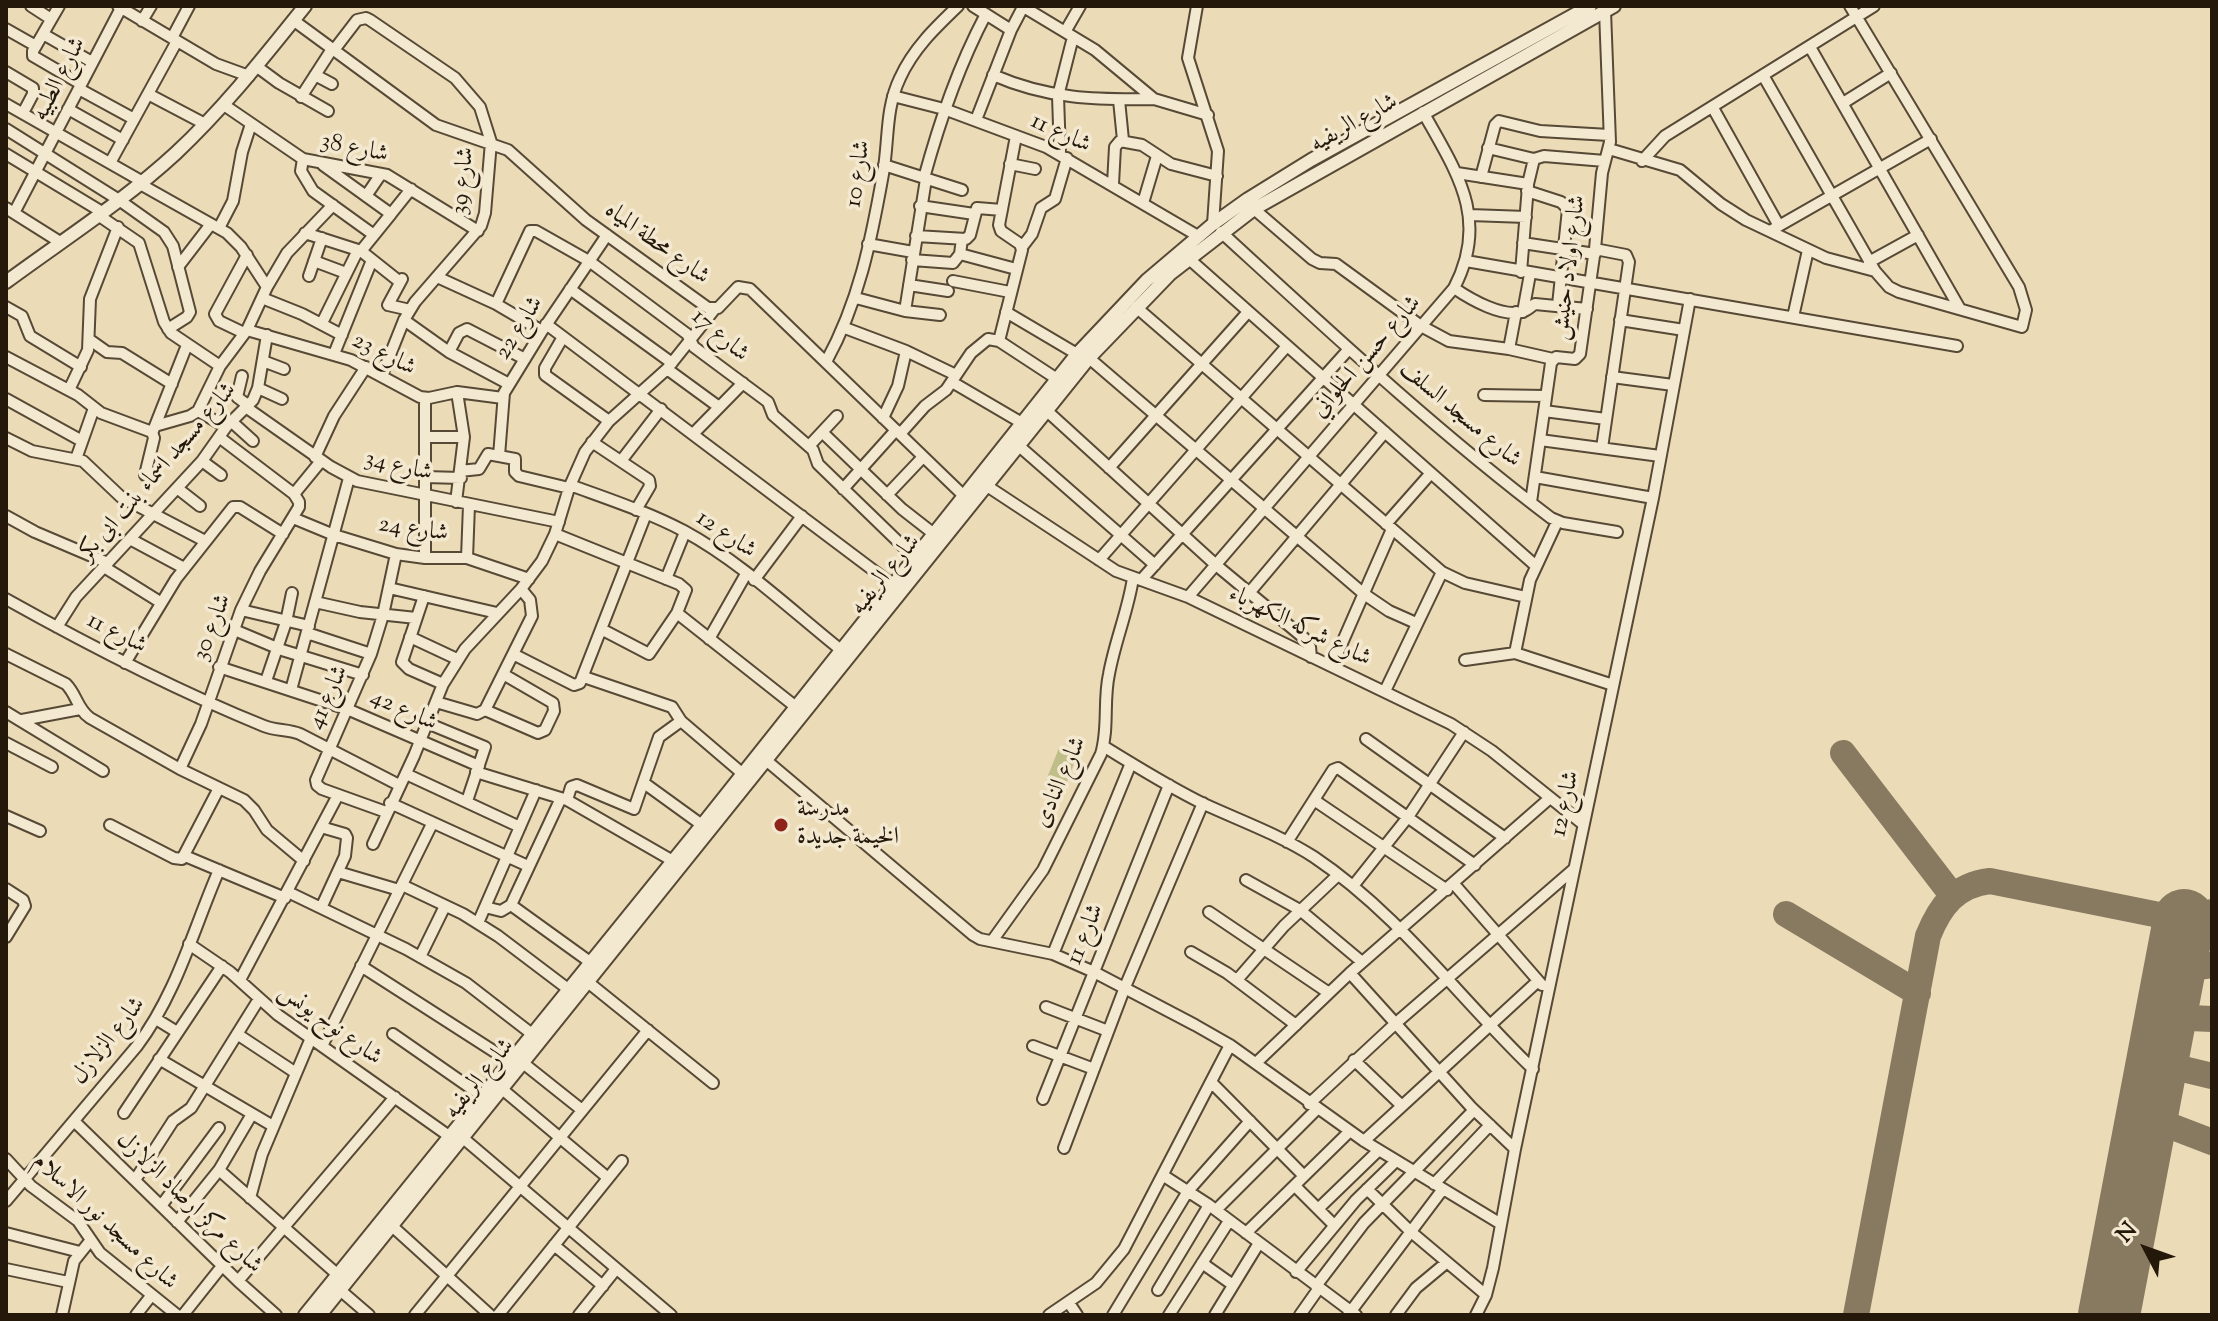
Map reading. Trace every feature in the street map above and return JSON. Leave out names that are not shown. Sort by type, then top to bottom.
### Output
[{"type":"street","points":[[31,6],[51,19]]},
{"type":"street","points":[[59,6],[36,46],[34,58],[134,119]]},
{"type":"street","points":[[142,21],[151,6]]},
{"type":"street","points":[[110,163],[148,94],[189,6]]},
{"type":"street","points":[[6,282],[141,183],[205,124],[305,6]]},
{"type":"street","name":"شارع 10","points":[[826,362],[845,328],[856,298],[884,165],[893,96],[899,79],[918,47],[958,6]]},
{"type":"street","points":[[973,6],[1011,30]]},
{"type":"street","points":[[976,120],[1022,6],[1106,58],[1154,99]]},
{"type":"street","points":[[999,341],[1022,247],[1032,234],[1041,208],[1055,199],[1063,156],[1058,96],[1069,34],[1080,6]]},
{"type":"street","points":[[1197,6],[1188,58],[1218,151],[1217,228]]},
{"type":"street","name":"شارع الريفيه","points":[[305,1315],[590,962],[767,761],[982,486],[1047,411],[1083,356],[1139,288],[1198,236],[1254,209],[1314,166],[1590,6]]},
{"type":"street","points":[[1764,77],[1872,266],[1893,290],[2022,327],[2025,320],[2024,302],[2019,287],[1850,6]]},
{"type":"street","points":[[1642,161],[1665,136],[1874,6]]},
{"type":"street","points":[[119,7],[223,69],[253,71],[328,111]]},
{"type":"street","name":"شارع الطبيه","points":[[10,210],[36,172],[119,7]]},
{"type":"street","name":"شارع الريفيه","points":[[320,1315],[589,983],[702,825],[841,650],[964,496],[982,486],[1022,423],[1057,379],[1248,199],[1423,112],[1609,9]]},
{"type":"street","name":"شارع اولاد حنيش","points":[[1531,502],[1553,359],[1580,357],[1609,149],[1609,9]]},
{"type":"street","points":[[905,311],[925,178],[944,109],[986,14]]},
{"type":"street","name":"شارع محطة المياه","points":[[293,20],[436,125],[508,150],[570,207],[708,308],[714,310],[721,306],[738,287],[746,286],[964,496]]},
{"type":"street","name":"شارع 39","points":[[333,50],[357,20],[370,20],[464,87],[480,107],[491,142],[485,213],[478,231],[407,315],[382,375]]},
{"type":"street","points":[[6,29],[36,46]]},
{"type":"street","points":[[43,34],[92,62]]},
{"type":"street","points":[[1810,47],[1960,309]]},
{"type":"street","points":[[301,97],[333,50]]},
{"type":"street","points":[[6,72],[33,88],[23,113]]},
{"type":"street","points":[[1843,103],[1891,73]]},
{"type":"street","points":[[315,75],[332,84]]},
{"type":"street","points":[[993,75],[1058,96],[1154,99],[1208,115]]},
{"type":"street","points":[[148,94],[205,124]]},
{"type":"street","name":"شارع 11","points":[[893,96],[976,120],[1063,156],[1198,236]]},
{"type":"street","points":[[1119,100],[1123,140]]},
{"type":"street","points":[[6,104],[235,240],[267,287]]},
{"type":"street","name":"شارع 38","points":[[224,105],[303,159],[381,174],[478,231]]},
{"type":"street","points":[[1713,108],[1774,229]]},
{"type":"street","points":[[68,109],[123,140]]},
{"type":"street","name":"شارع حسن الحلواني","points":[[1188,597],[1454,288],[1466,261],[1470,215],[1457,173],[1423,112]]},
{"type":"street","points":[[1481,177],[1495,125],[1499,121],[1540,131],[1609,135]]},
{"type":"street","points":[[178,267],[233,201],[251,124]]},
{"type":"street","points":[[6,129],[164,232],[173,246],[189,314],[168,329]]},
{"type":"street","points":[[1016,136],[999,228],[1022,247]]},
{"type":"street","points":[[1774,229],[1931,139]]},
{"type":"street","points":[[1113,184],[1116,144],[1123,140],[1142,145],[1171,164],[1217,176]]},
{"type":"street","points":[[1488,148],[1534,159],[1544,156],[1605,161]]},
{"type":"street","points":[[1609,149],[1680,170],[1733,212],[1774,229],[1833,261],[1872,266],[1918,235]]},
{"type":"street","points":[[6,154],[100,214],[139,243],[168,329],[220,366]]},
{"type":"street","points":[[1143,203],[1157,156]]},
{"type":"street","points":[[303,159],[301,171],[308,185],[374,235]]},
{"type":"street","points":[[1509,349],[1526,273],[1523,243],[1534,159]]},
{"type":"street","points":[[321,164],[391,214]]},
{"type":"street","points":[[1010,164],[1035,169]]},
{"type":"street","points":[[884,165],[962,190]]},
{"type":"street","points":[[1457,173],[1528,187],[1567,206],[1558,305]]},
{"type":"street","points":[[366,196],[381,174]]},
{"type":"street","points":[[322,323],[359,250],[411,189]]},
{"type":"street","points":[[6,357],[69,390],[109,417],[154,429],[190,416],[198,411],[220,366],[245,331],[287,253],[333,205]]},
{"type":"street","points":[[920,206],[974,214]]},
{"type":"street","points":[[916,236],[962,239],[970,235],[978,207],[1002,210]]},
{"type":"street","points":[[1254,209],[1312,259],[1340,267],[1421,326],[1456,343],[1509,349],[1553,359]]},
{"type":"street","points":[[10,210],[60,242]]},
{"type":"street","points":[[1470,215],[1526,217]]},
{"type":"street","points":[[1567,224],[1597,228]]},
{"type":"street","points":[[69,390],[90,340],[90,299],[118,227]]},
{"type":"street","name":"شارع مسجد السلف","points":[[1217,228],[1379,375],[1557,522],[1617,532]]},
{"type":"street","name":"شارع 17","points":[[496,304],[530,231],[536,231],[589,261],[687,334],[694,347],[768,402],[773,415],[809,446],[818,464],[915,558]]},
{"type":"street","points":[[305,233],[359,250],[402,279],[388,305],[407,315],[449,352],[509,384]]},
{"type":"street","name":"شارع 22","points":[[499,456],[503,398],[509,384],[607,235]]},
{"type":"street","points":[[309,276],[322,238]]},
{"type":"street","points":[[868,244],[950,264],[960,254],[962,239]]},
{"type":"street","points":[[1523,243],[1626,255],[1629,259],[1602,448]]},
{"type":"street","points":[[1793,317],[1808,250]]},
{"type":"street","points":[[960,254],[1016,269]]},
{"type":"street","points":[[245,331],[219,321],[215,314],[247,255]]},
{"type":"street","points":[[1188,258],[1536,566]]},
{"type":"street","points":[[334,354],[372,260]]},
{"type":"street","points":[[314,261],[364,280]]},
{"type":"street","points":[[1466,261],[1957,346]]},
{"type":"street","points":[[437,277],[563,337],[893,585]]},
{"type":"street","points":[[909,285],[1010,292]]},
{"type":"street","points":[[1454,288],[1482,306],[1519,312],[1535,304],[1587,309]]},
{"type":"street","points":[[570,289],[719,407]]},
{"type":"street","points":[[336,294],[354,304]]},
{"type":"street","points":[[262,298],[322,323],[342,335]]},
{"type":"street","points":[[856,298],[905,311],[940,315]]},
{"type":"street","name":"شارع 12","points":[[1476,1315],[1486,1295],[1501,1224],[1653,498],[1690,299]]},
{"type":"street","points":[[6,307],[22,316],[30,336],[81,367]]},
{"type":"street","points":[[1136,307],[1442,572],[1465,583],[1526,597]]},
{"type":"street","points":[[373,844],[443,684],[457,659],[521,589],[542,561],[555,534],[569,486],[592,442],[609,421],[670,366],[714,310]]},
{"type":"street","points":[[1006,312],[1083,356],[1364,594],[1389,611],[1416,623]]},
{"type":"street","points":[[1109,468],[1248,312]]},
{"type":"street","points":[[1620,320],[1684,330]]},
{"type":"street","points":[[845,328],[906,351],[1022,423]]},
{"type":"street","points":[[449,352],[459,333],[467,329],[525,359]]},
{"type":"street","name":"شارع 23","points":[[245,331],[334,354],[425,398],[457,392],[503,398]]},
{"type":"street","name":"شارع مسجد اسماء بنت ابى بكر","points":[[57,627],[68,607],[248,407],[258,388],[267,335]]},
{"type":"street","points":[[563,337],[545,368],[545,375],[609,421]]},
{"type":"street","points":[[90,340],[107,352],[122,353],[172,384]]},
{"type":"street","points":[[843,489],[898,432],[939,396],[982,341],[999,341],[1057,379]]},
{"type":"street","points":[[145,475],[154,429],[187,345]]},
{"type":"street","points":[[1099,560],[1287,346]]},
{"type":"street","points":[[1138,579],[1183,535],[1349,349]]},
{"type":"street","points":[[883,418],[898,386],[906,351]]},
{"type":"street","points":[[263,361],[284,369]]},
{"type":"street","points":[[296,512],[294,494],[318,459],[334,416],[366,367]]},
{"type":"street","points":[[242,376],[237,397],[248,407]]},
{"type":"street","points":[[1612,377],[1673,385]]},
{"type":"street","points":[[693,434],[743,383]]},
{"type":"street","points":[[258,388],[282,399]]},
{"type":"street","points":[[456,502],[464,437],[457,392]]},
{"type":"street","points":[[1484,395],[1546,396]]},
{"type":"street","points":[[425,398],[425,558]]},
{"type":"street","points":[[6,399],[82,441]]},
{"type":"street","name":"شارع 34","points":[[248,407],[349,478],[368,485],[559,522]]},
{"type":"street","points":[[76,459],[94,408]]},
{"type":"street","points":[[621,461],[661,409]]},
{"type":"street","points":[[198,411],[229,425],[253,441]]},
{"type":"street","points":[[1047,411],[1216,565],[1304,638],[1310,647],[1311,657]]},
{"type":"street","points":[[1544,411],[1606,419]]},
{"type":"street","points":[[809,446],[837,416]]},
{"type":"street","points":[[822,432],[887,495],[934,534]]},
{"type":"street","points":[[1249,593],[1385,432]]},
{"type":"street","points":[[219,437],[294,494]]},
{"type":"street","points":[[425,437],[464,437]]},
{"type":"street","points":[[6,438],[32,451],[76,459],[89,465],[121,497],[205,541]]},
{"type":"street","points":[[1540,440],[1660,456]]},
{"type":"street","points":[[513,654],[579,685],[603,630],[650,483],[592,442]]},
{"type":"street","points":[[1019,446],[1155,565]]},
{"type":"street","points":[[425,477],[461,475],[479,469],[488,454],[499,456]]},
{"type":"street","name":"شارع 12","points":[[499,456],[515,459],[515,472],[519,476],[569,486],[685,532],[750,577],[841,650]]},
{"type":"street","points":[[887,495],[923,457]]},
{"type":"street","points":[[202,461],[221,475]]},
{"type":"street","points":[[1332,666],[1389,527],[1431,473]]},
{"type":"street","points":[[1535,477],[1653,498]]},
{"type":"street","points":[[291,690],[349,478]]},
{"type":"street","name":"شارع شركه الكهرباء","points":[[982,486],[1099,560],[1138,579],[1188,597],[1464,732],[1583,824]]},
{"type":"street","points":[[177,488],[200,506]]},
{"type":"street","points":[[467,558],[469,505]]},
{"type":"street","points":[[125,663],[160,602],[184,568],[236,506],[283,534]]},
{"type":"street","name":"شارع 24","points":[[296,512],[334,535],[396,554],[467,558],[529,579]]},
{"type":"street","name":"شارع 30","points":[[180,769],[209,703],[232,629],[296,512]]},
{"type":"street","points":[[6,516],[106,565],[160,602]]},
{"type":"street","points":[[709,639],[750,577],[802,516]]},
{"type":"street","points":[[1515,653],[1526,597],[1536,566],[1557,522]]},
{"type":"street","points":[[666,579],[685,532]]},
{"type":"street","points":[[555,534],[679,584],[686,590],[677,613],[649,654],[603,630]]},
{"type":"street","points":[[130,539],[184,568]]},
{"type":"street","name":"شارع 41","points":[[338,795],[322,789],[316,782],[371,654],[396,554]]},
{"type":"street","points":[[1385,691],[1442,572]]},
{"type":"street","name":"شارع النادى","points":[[992,941],[1043,870],[1103,746],[1109,673],[1138,579]]},
{"type":"street","points":[[389,588],[497,613]]},
{"type":"street","points":[[436,702],[477,714],[485,710],[532,610],[530,600],[521,589]]},
{"type":"street","points":[[266,681],[286,622],[292,593]]},
{"type":"street","points":[[424,596],[402,658],[403,665],[443,684]]},
{"type":"street","name":"شارع 11","points":[[6,599],[125,663],[209,703],[269,728],[294,731],[399,785]]},
{"type":"street","points":[[315,602],[416,618]]},
{"type":"street","points":[[241,610],[286,622],[371,654]]},
{"type":"street","points":[[677,613],[796,707]]},
{"type":"street","points":[[232,629],[301,656],[363,675]]},
{"type":"street","points":[[410,637],[457,659]]},
{"type":"street","points":[[1465,660],[1515,653],[1613,685]]},
{"type":"street","points":[[8,658],[66,684],[80,709],[90,718],[250,804],[267,830],[304,861]]},
{"type":"street","name":"شارع 42","points":[[219,667],[347,709],[478,769],[564,799],[679,859]]},
{"type":"street","points":[[485,710],[538,733],[545,730],[554,711],[553,703],[503,674]]},
{"type":"street","points":[[584,677],[668,705],[681,721],[743,774]]},
{"type":"street","points":[[22,720],[80,709]]},
{"type":"street","points":[[6,712],[103,771]]},
{"type":"street","points":[[485,907],[501,911],[511,905],[528,866],[571,787],[577,785],[634,809],[659,737],[681,721]]},
{"type":"street","points":[[427,723],[483,744],[486,751],[467,801]]},
{"type":"street","points":[[1353,886],[1408,817],[1464,732]]},
{"type":"street","points":[[1366,739],[1505,838]]},
{"type":"street","points":[[6,743],[52,767]]},
{"type":"street","points":[[1103,746],[1203,803],[1287,842],[1353,886],[1400,929],[1489,1027],[1533,1069]]},
{"type":"street","points":[[767,761],[973,935],[1053,954],[1125,987],[1230,1045],[1364,1141],[1501,1224]]},
{"type":"street","points":[[1053,954],[1131,763]]},
{"type":"street","points":[[1287,842],[1333,770],[1338,768],[1475,865]]},
{"type":"street","points":[[406,774],[520,827]]},
{"type":"street","points":[[644,783],[702,825]]},
{"type":"street","name":"شارع 11","points":[[1043,1099],[1169,785]]},
{"type":"street","points":[[110,825],[179,860],[185,856],[219,788]]},
{"type":"street","points":[[478,923],[536,790]]},
{"type":"street","points":[[240,980],[338,795],[388,807],[528,866]]},
{"type":"street","points":[[1256,1063],[1362,962],[1550,798]]},
{"type":"street","points":[[1314,800],[1384,848],[1450,887],[1498,934],[1549,992]]},
{"type":"street","points":[[1064,1148],[1125,987],[1203,803]]},
{"type":"street","points":[[6,816],[40,831]]},
{"type":"street","points":[[322,1046],[432,824]]},
{"type":"street","points":[[321,827],[346,836],[347,846],[321,908]]},
{"type":"street","points":[[185,856],[321,908],[420,957],[479,991],[532,1034]]},
{"type":"street","points":[[1158,1290],[1213,1208],[1277,1148],[1354,1060],[1574,869]]},
{"type":"street","name":"شارع الزلازل","points":[[6,1201],[137,1046],[156,1019],[172,990],[219,870]]},
{"type":"street","points":[[338,872],[400,888],[445,906],[521,951],[568,989]]},
{"type":"street","points":[[1237,980],[1300,910],[1338,875]]},
{"type":"street","points":[[1246,880],[1300,910],[1362,962]]},
{"type":"street","points":[[6,889],[23,900],[25,906],[6,937]]},
{"type":"street","points":[[511,905],[590,962]]},
{"type":"street","points":[[420,957],[445,906]]},
{"type":"street","points":[[1209,912],[1329,993]]},
{"type":"street","name":"شارع نوح يونس","points":[[189,944],[222,966],[311,1038],[449,1136]]},
{"type":"street","points":[[1191,952],[1237,980],[1296,1025]]},
{"type":"street","points":[[124,1113],[222,966]]},
{"type":"street","points":[[361,966],[509,1061]]},
{"type":"street","points":[[1350,973],[1474,1110],[1515,1149]]},
{"type":"street","points":[[1364,1141],[1538,981]]},
{"type":"street","points":[[589,983],[713,1083]]},
{"type":"street","points":[[135,1180],[173,1121],[191,1108],[259,999]]},
{"type":"street","points":[[1046,1007],[1108,1031]]},
{"type":"street","points":[[156,1019],[177,1032]]},
{"type":"street","points":[[415,1315],[648,1030]]},
{"type":"street","points":[[237,1034],[296,1073]]},
{"type":"street","points":[[393,1034],[482,1096]]},
{"type":"street","points":[[250,1198],[258,1165],[311,1038]]},
{"type":"street","points":[[1049,1315],[1096,1283],[1124,1249],[1230,1045]]},
{"type":"street","points":[[1033,1046],[1094,1069]]},
{"type":"street","points":[[159,1059],[273,1126]]},
{"type":"street","points":[[1354,1060],[1402,1106]]},
{"type":"street","points":[[523,1063],[582,1110]]},
{"type":"street","points":[[1211,1082],[1304,1176]]},
{"type":"street","points":[[502,1089],[608,1178]]},
{"type":"street","points":[[238,1281],[395,1097]]},
{"type":"street","points":[[1300,1315],[1357,1231],[1474,1110]]},
{"type":"street","points":[[177,1222],[219,1170],[252,1114]]},
{"type":"street","name":"شارع مركز ارصاد الزلازل","points":[[74,1121],[276,1315]]},
{"type":"street","points":[[1113,1315],[1188,1191],[1250,1121]]},
{"type":"street","points":[[1164,1176],[1213,1208],[1352,1314],[1439,1187],[1490,1125]]},
{"type":"street","points":[[161,1206],[219,1128]]},
{"type":"street","points":[[1246,1233],[1350,1131]]},
{"type":"street","points":[[463,1138],[665,1313]]},
{"type":"street","points":[[1318,1209],[1379,1150]]},
{"type":"street","name":"شارع مسجد نور الاسلام","points":[[6,1159],[24,1179],[78,1221],[100,1253],[177,1315]]},
{"type":"street","points":[[498,1315],[622,1161]]},
{"type":"street","points":[[1296,1272],[1334,1225],[1396,1161]]},
{"type":"street","points":[[219,1170],[338,1275]]},
{"type":"street","points":[[1295,1186],[1334,1225]]},
{"type":"street","points":[[1367,1189],[1410,1231],[1486,1295]]},
{"type":"street","points":[[1169,1315],[1229,1221]]},
{"type":"street","points":[[392,1226],[490,1315]]},
{"type":"street","points":[[6,1233],[80,1252]]},
{"type":"street","points":[[62,1315],[68,1282],[80,1252],[90,1241]]},
{"type":"street","points":[[1215,1315],[1259,1243]]},
{"type":"street","points":[[554,1245],[603,1286]]},
{"type":"street","points":[[1202,1263],[1233,1285]]},
{"type":"street","points":[[1396,1315],[1416,1288],[1446,1263]]},
{"type":"street","points":[[183,1315],[222,1266]]},
{"type":"street","points":[[6,1269],[68,1282]]},
{"type":"street","points":[[579,1315],[616,1269]]},
{"type":"street","points":[[340,1290],[369,1315]]},
{"type":"street","points":[[136,1315],[151,1296]]},
{"type":"street","points":[[1069,1303],[1077,1315]]},
{"type":"shaded area","points":[[1059,748],[1077,755],[1064,790],[1045,783]]},
{"type":"taxiway","points":[[1843,753],[1952,895]]},
{"type":"taxiway","points":[[1856,1315],[1928,936],[1944,906],[1968,887],[1990,881],[2184,920],[2212,912]]},
{"type":"taxiway","points":[[1786,914],[1918,993]]},
{"type":"taxiway","points":[[2176,970],[2212,965]]},
{"type":"taxiway","points":[[2167,1017],[2212,1019]]},
{"type":"taxiway","points":[[2158,1063],[2212,1076]]},
{"type":"taxiway","points":[[2147,1117],[2212,1142]]},
{"type":"taxiway","points":[[2108,1315],[2111,1307]]},
{"type":"runway","points":[[2109,1315],[2184,920]]},
{"type":"place","name":"مدرسة الخيمة جديدة","points":[[781,825]]}]
